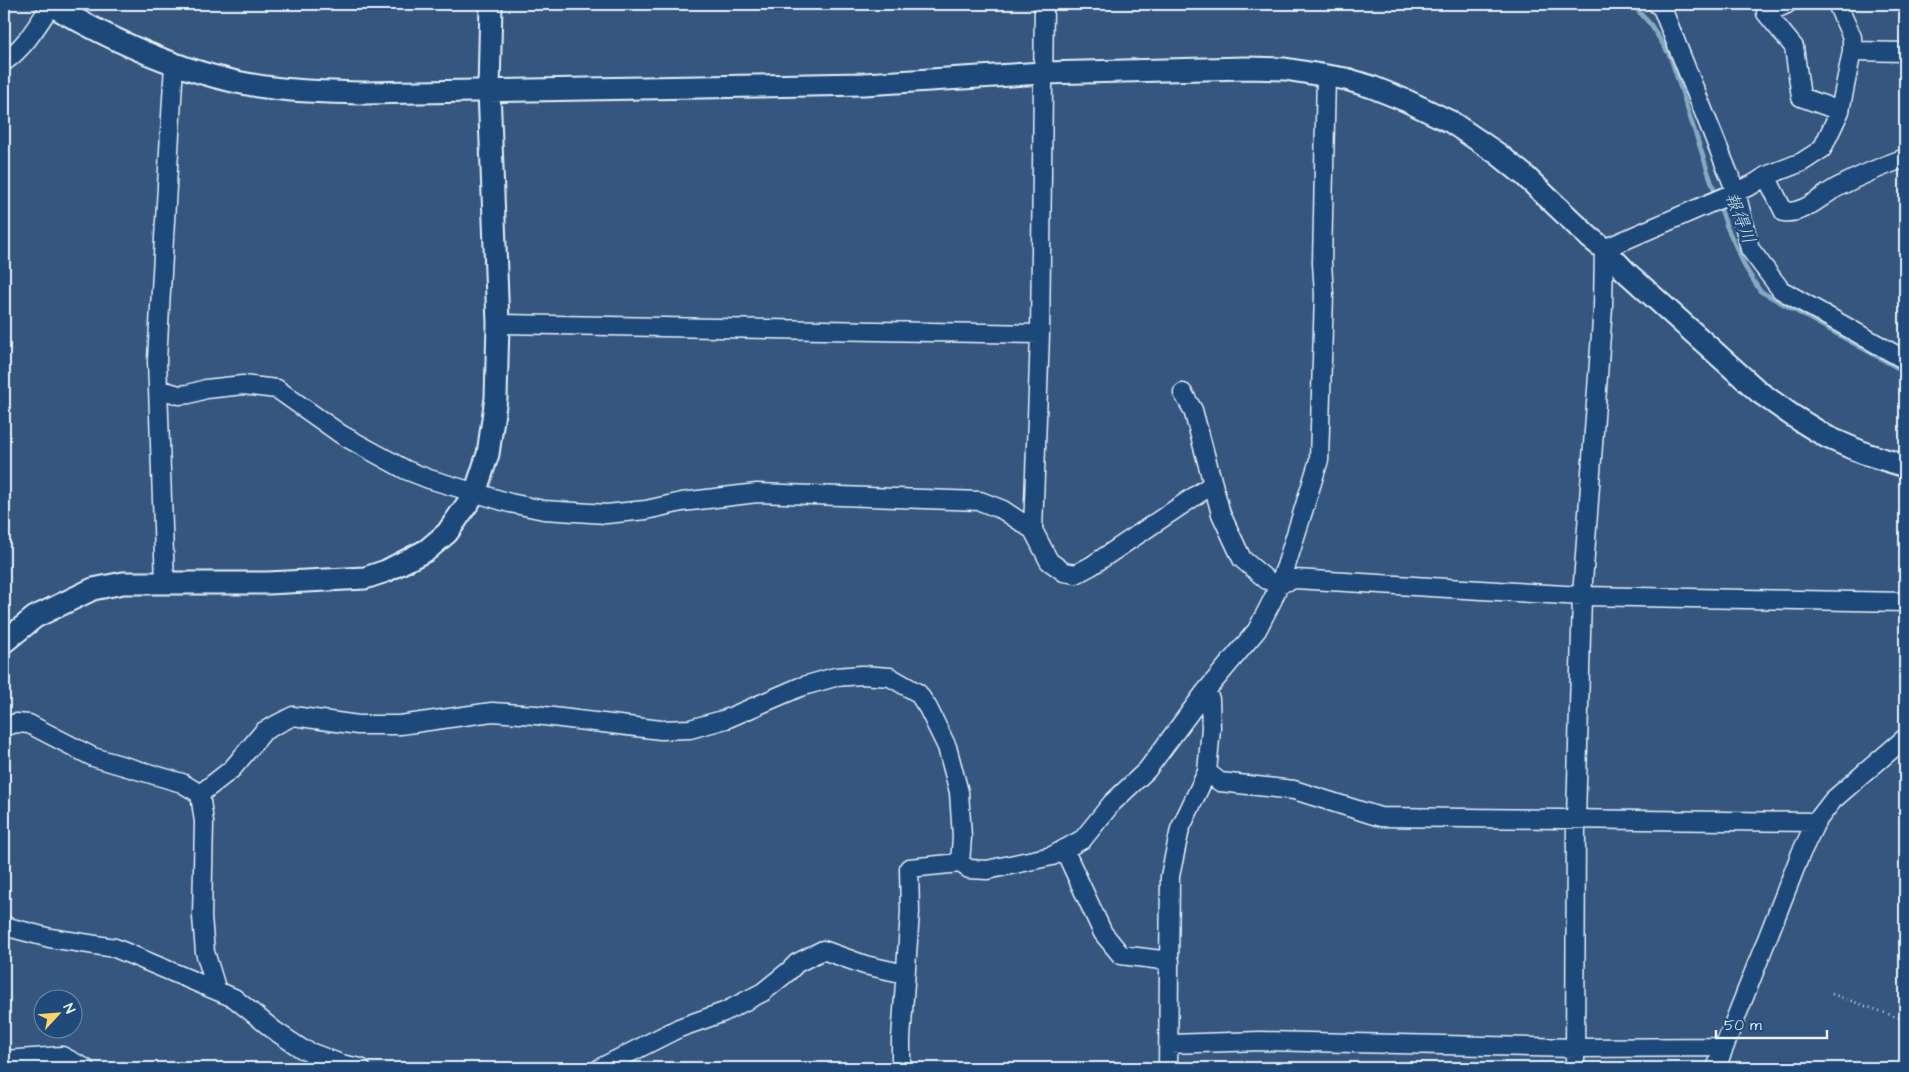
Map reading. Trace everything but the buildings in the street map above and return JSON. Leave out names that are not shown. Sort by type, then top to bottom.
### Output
[{"type":"street","points":[[4,62],[14,55],[29,39],[50,4],[117,40],[174,64],[238,82],[272,88],[364,93],[864,84],[1043,73],[1245,68],[1285,68],[1326,74],[1372,87],[1451,122],[1498,154],[1758,392],[1827,437],[1866,454],[1905,466]]},
{"type":"street","points":[[4,642],[35,617],[93,588],[123,583],[268,583],[365,578],[386,571],[427,550],[447,533],[475,493],[488,454],[496,398],[498,324],[488,90],[491,4]]},
{"type":"street","points":[[1033,530],[1040,334],[1044,4]]},
{"type":"street","points":[[1657,4],[1662,8],[1736,192],[1750,248],[1781,290],[1905,360]]},
{"type":"street","points":[[1787,4],[1766,12],[1794,47],[1801,97],[1840,110]]},
{"type":"street","points":[[1604,249],[1752,185],[1766,176],[1802,162],[1822,149],[1840,110],[1852,51],[1852,37],[1837,4]]},
{"type":"street","points":[[1852,51],[1905,52]]},
{"type":"street","points":[[165,582],[158,360],[174,64]]},
{"type":"street","points":[[901,1068],[904,974],[910,912],[908,868],[960,863],[969,869],[988,870],[1052,856],[1082,839],[1112,803],[1147,770],[1205,692],[1257,630],[1273,599],[1286,566],[1319,460],[1324,294],[1322,263],[1326,74]]},
{"type":"street","points":[[1766,176],[1784,212],[1792,213],[1817,202],[1838,186],[1905,158]]},
{"type":"street","points":[[1575,1068],[1576,820],[1582,596],[1603,307],[1604,249]]},
{"type":"street","points":[[498,324],[1040,334]]},
{"type":"street","points":[[159,389],[179,395],[206,389],[243,385],[277,389],[342,435],[406,470],[428,479],[475,493],[544,510],[606,514],[646,510],[682,502],[757,493],[980,502],[1003,510],[1033,530],[1049,561],[1064,572],[1076,574],[1091,566],[1213,484]]},
{"type":"street","points":[[1183,393],[1193,410],[1221,514],[1242,559],[1267,580],[1278,584],[1295,579],[1582,596],[1905,602]]},
{"type":"street","points":[[200,794],[232,769],[264,731],[293,716],[358,725],[400,724],[492,712],[536,715],[661,730],[690,729],[726,719],[800,686],[835,677],[862,675],[890,677],[918,692],[947,747],[959,792],[962,837],[960,863]]},
{"type":"street","points":[[1168,1068],[1170,1044],[1170,876],[1180,828],[1207,772],[1211,728],[1210,699],[1205,692]]},
{"type":"street","points":[[4,727],[16,723],[29,724],[93,756],[182,783],[200,794]]},
{"type":"street","points":[[1716,1068],[1800,853],[1816,822],[1832,800],[1905,738]]},
{"type":"street","points":[[1207,772],[1220,782],[1294,790],[1380,817],[1816,822]]},
{"type":"street","points":[[200,794],[204,822],[202,917],[205,952],[217,991]]},
{"type":"street","points":[[1064,849],[1103,933],[1121,955],[1170,961]]},
{"type":"street","points":[[4,926],[50,938],[115,948],[234,998],[275,1031],[302,1049],[341,1064],[361,1068]]},
{"type":"street","points":[[600,1068],[679,1028],[724,1012],[762,992],[790,971],[797,963],[823,950],[865,965],[904,974]]},
{"type":"street","points":[[1170,1044],[1260,1041],[1576,1048],[1724,1047]]},
{"type":"street","points":[[4,1060],[62,1056],[85,1068]]},
{"type":"path","points":[[1832,994],[1905,1020]]},
{"type":"waterway","name":"報得川","points":[[1632,4],[1651,25],[1670,56],[1716,196]]},
{"type":"waterway","name":"報得川","points":[[1719,203],[1726,225],[1745,267],[1760,291],[1905,372]]}]
